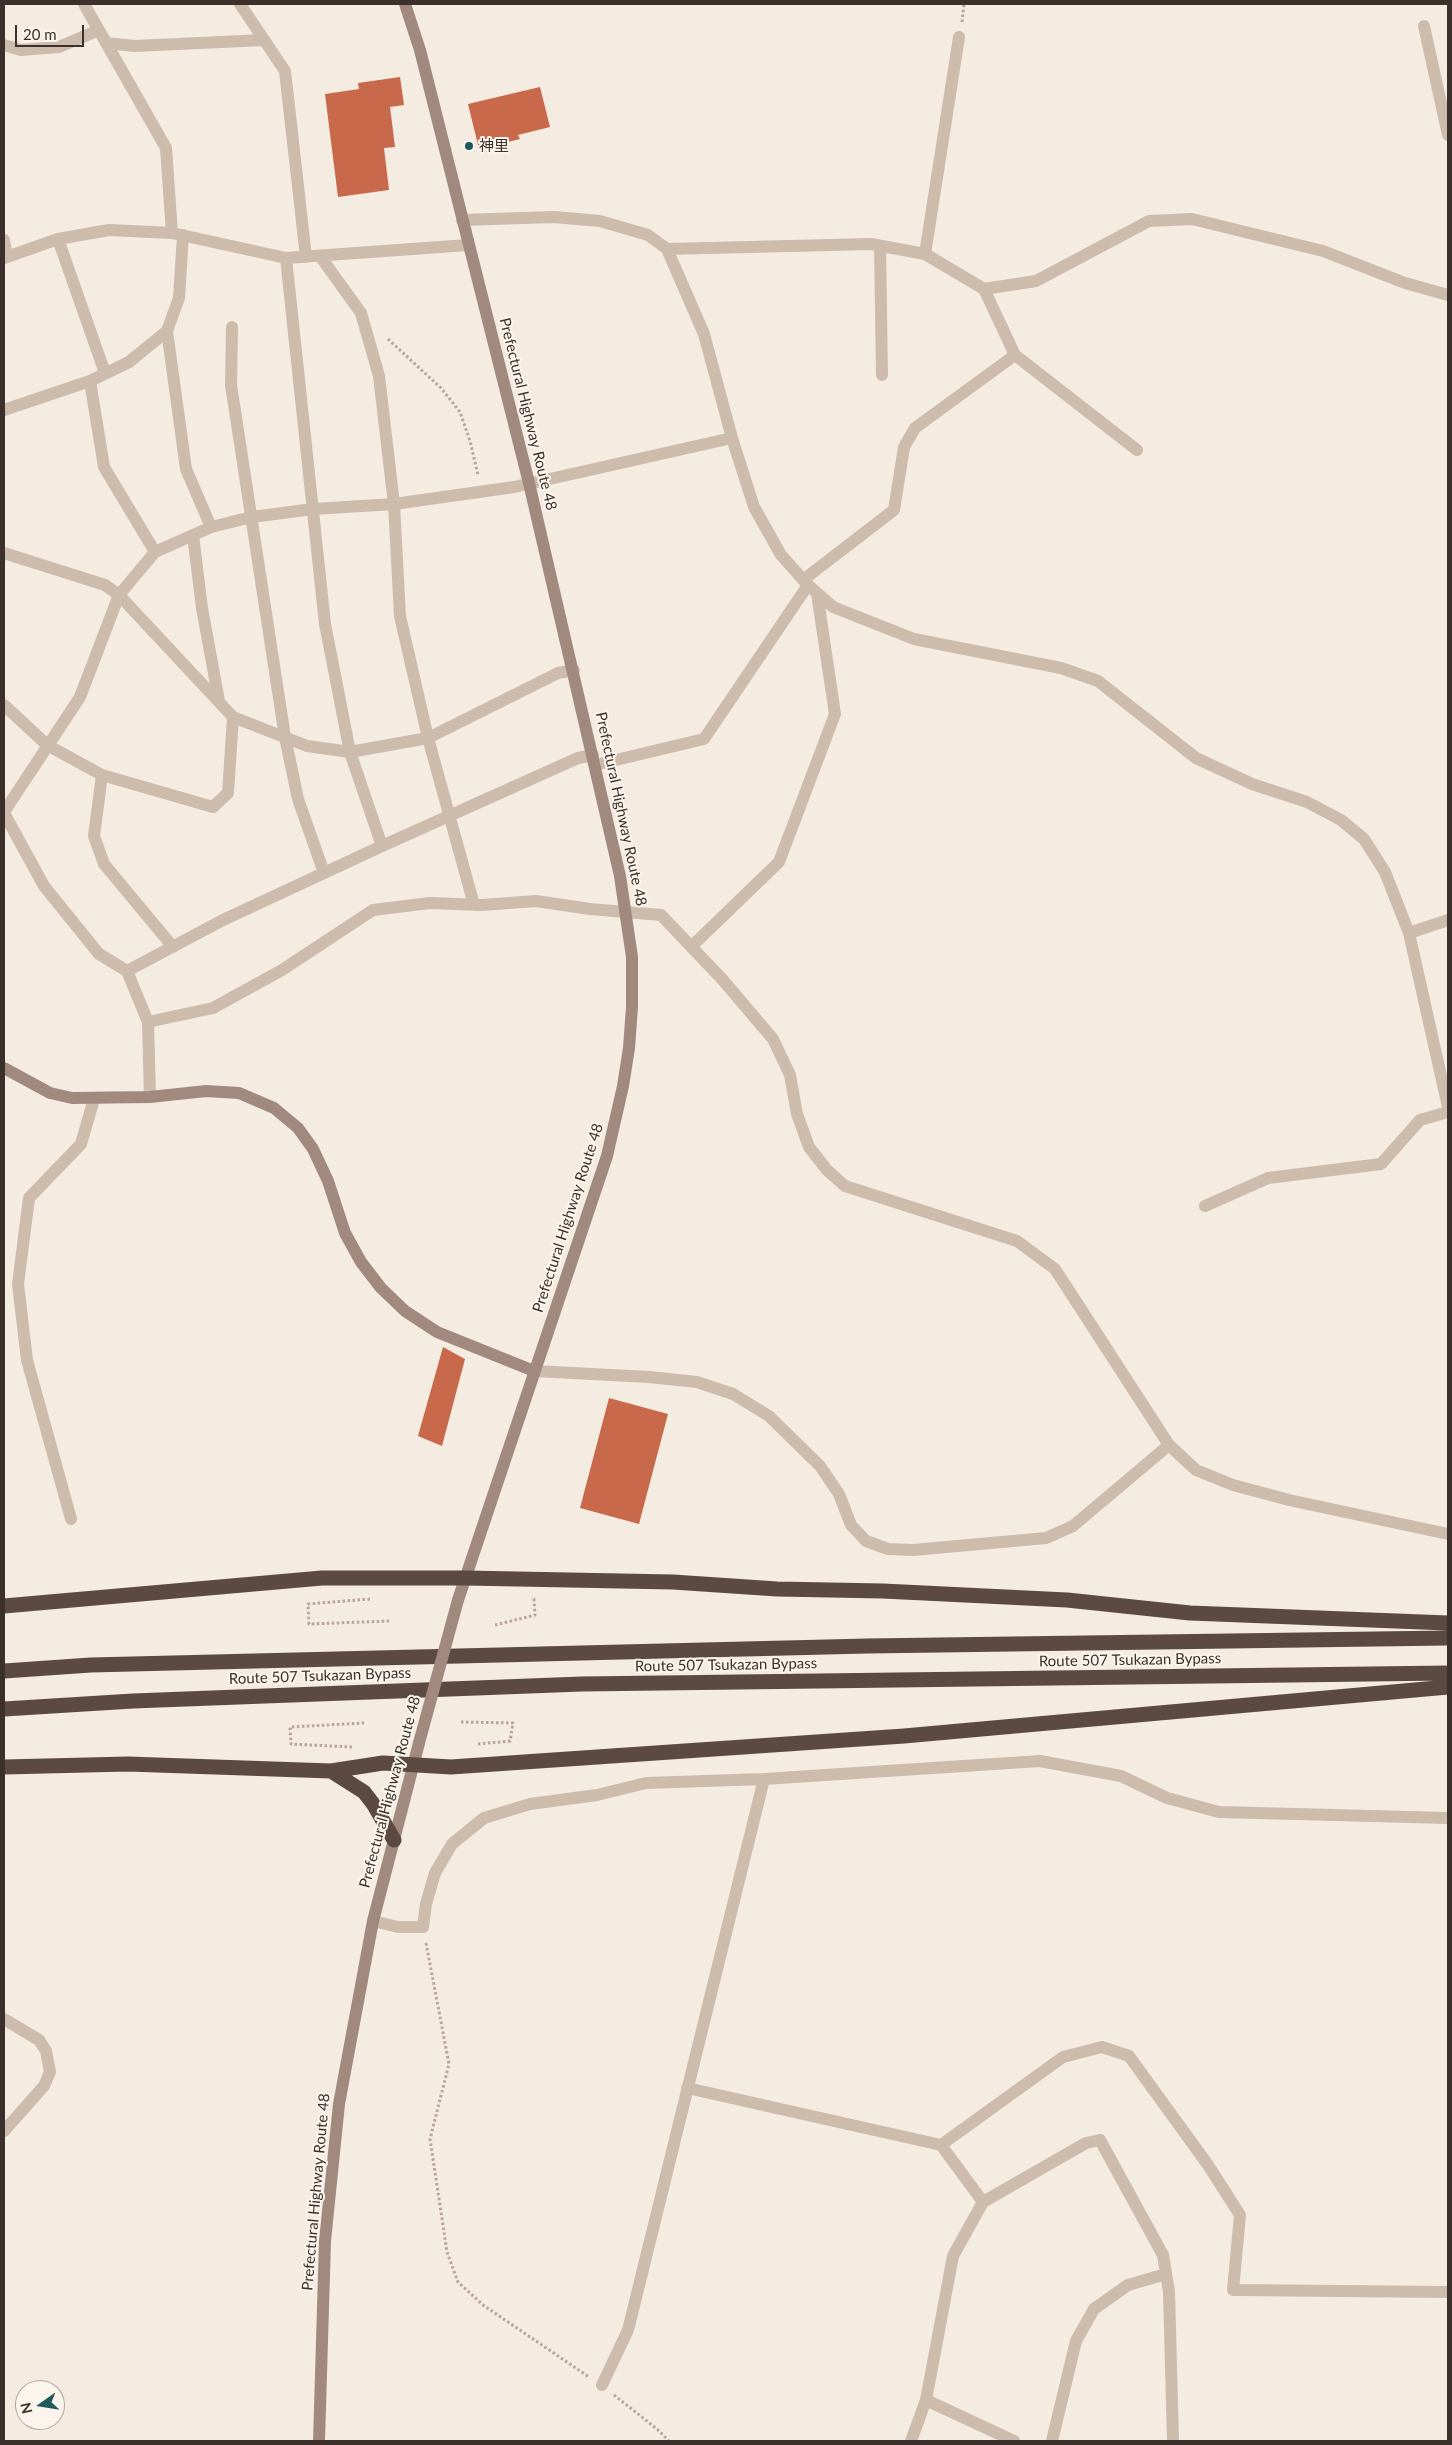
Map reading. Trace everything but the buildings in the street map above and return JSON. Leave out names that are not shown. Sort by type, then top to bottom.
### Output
[{"type":"highway","points":[[4,1606],[322,1578],[465,1578],[673,1582],[777,1589],[883,1591],[1067,1600],[1190,1613],[1448,1623]]},
{"type":"highway","name":"Route 507 Tsukazan Bypass","points":[[4,1671],[91,1665],[858,1647],[1448,1638]]},
{"type":"highway","name":"Route 507 Tsukazan Bypass","points":[[4,1709],[133,1701],[582,1684],[1448,1673]]},
{"type":"highway","points":[[4,1767],[128,1764],[331,1771],[383,1763],[451,1767],[885,1737],[1448,1687]]},
{"type":"highway","points":[[331,1771],[364,1792],[374,1805],[394,1840]]},
{"type":"main road","name":"Prefectural Highway Route 48","points":[[319,2441],[325,2241],[331,2172],[340,2104],[373,1921],[458,1600],[607,1156],[623,1086],[632,1007],[632,957],[626,910],[574,670],[530,483],[420,50],[405,4]]},
{"type":"main road","points":[[4,1068],[50,1093],[72,1098],[150,1097],[206,1091],[239,1093],[274,1108],[298,1128],[313,1149],[328,1181],[345,1233],[361,1262],[381,1288],[405,1311],[437,1332],[534,1371]]},
{"type":"street","points":[[84,4],[166,148],[177,234],[179,298],[167,331],[186,469],[211,527]]},
{"type":"street","points":[[240,4],[285,71],[306,257]]},
{"type":"street","points":[[1424,26],[1448,135]]},
{"type":"street","points":[[4,45],[21,50],[59,47],[99,30]]},
{"type":"street","points":[[924,254],[959,37]]},
{"type":"street","points":[[106,42],[135,46],[264,40]]},
{"type":"street","points":[[462,220],[554,217],[600,221],[648,235],[667,248],[704,334],[732,438],[754,507],[780,555],[809,586],[833,606],[914,639],[1061,668],[1098,681],[1196,758],[1252,784],[1307,802],[1341,820],[1364,839],[1385,872],[1409,933],[1448,1107]]},
{"type":"street","points":[[984,289],[1036,281],[1149,222],[1192,219],[1323,251],[1405,283],[1448,295]]},
{"type":"street","points":[[4,240],[5,258],[58,239],[110,230],[177,234],[286,258],[468,245]]},
{"type":"street","points":[[58,239],[105,373]]},
{"type":"street","points":[[667,248],[871,244],[924,254],[984,289],[1015,355],[1137,450]]},
{"type":"street","points":[[880,246],[882,375]]},
{"type":"street","points":[[320,256],[360,313],[380,376],[394,504],[400,616],[428,738],[474,905]]},
{"type":"street","points":[[286,258],[325,624],[350,752],[382,846]]},
{"type":"street","points":[[232,327],[231,385],[285,737],[298,799],[324,873]]},
{"type":"street","points":[[4,410],[90,381],[129,362],[167,331]]},
{"type":"street","points":[[127,971],[173,946],[324,873],[578,758],[594,760],[704,738],[809,586],[894,510],[904,447],[915,428],[1015,355]]},
{"type":"street","points":[[90,381],[104,467],[155,552]]},
{"type":"street","points":[[150,1097],[148,1022],[127,971],[99,954],[44,886],[4,813],[80,697],[119,594],[155,552],[211,527],[252,518],[313,509],[394,504],[530,483],[732,438]]},
{"type":"street","points":[[193,535],[202,608],[219,702]]},
{"type":"street","points":[[4,553],[105,585],[119,594],[233,717],[307,746],[350,752],[428,738],[558,673],[574,670]]},
{"type":"street","points":[[691,946],[779,862],[835,714],[809,586]]},
{"type":"street","points":[[4,705],[47,745],[102,775],[213,807],[228,793],[233,717]]},
{"type":"street","points":[[102,775],[94,836],[104,864],[173,946]]},
{"type":"street","points":[[148,1022],[213,1008],[282,970],[373,910],[430,903],[474,905],[536,901],[590,909],[626,910],[661,915],[773,1039],[790,1075],[796,1114],[809,1147],[827,1170],[845,1186],[1017,1241],[1055,1270],[1169,1445],[1196,1470],[1233,1485],[1289,1500],[1448,1534]]},
{"type":"street","points":[[1409,933],[1448,920]]},
{"type":"street","points":[[71,1518],[28,1360],[18,1284],[29,1198],[81,1144],[94,1099]]},
{"type":"street","points":[[1205,1206],[1268,1178],[1381,1164],[1420,1120],[1448,1112]]},
{"type":"street","points":[[534,1371],[650,1377],[697,1382],[733,1394],[769,1416],[820,1466],[839,1494],[851,1525],[866,1541],[888,1549],[913,1550],[1046,1538],[1073,1526],[1169,1445]]},
{"type":"street","points":[[373,1921],[398,1927],[423,1927],[426,1904],[435,1873],[452,1844],[484,1818],[530,1804],[597,1795],[646,1783],[764,1779],[1040,1761],[1121,1776],[1167,1798],[1219,1812],[1448,1818]]},
{"type":"street","points":[[602,2385],[628,2330],[764,1779]]},
{"type":"street","points":[[4,2019],[39,2040],[46,2051],[50,2072],[44,2086],[4,2131]]},
{"type":"street","points":[[942,2145],[1063,2057],[1102,2047],[1129,2056],[1208,2165],[1240,2215],[1233,2290],[1448,2292]]},
{"type":"street","points":[[687,2088],[942,2145],[983,2202]]},
{"type":"street","points":[[911,2441],[926,2400],[953,2256],[983,2202],[1086,2143],[1100,2140],[1163,2255],[1169,2292],[1173,2441]]},
{"type":"street","points":[[1052,2441],[1076,2341],[1094,2309],[1128,2285],[1166,2274]]},
{"type":"street","points":[[926,2400],[1014,2441]]},
{"type":"path","points":[[388,338],[442,388],[460,412],[470,441],[481,490]]},
{"type":"path","points":[[375,1598],[308,1604],[309,1624],[390,1621]]},
{"type":"path","points":[[495,1625],[535,1615],[534,1600],[524,1598]]},
{"type":"path","points":[[461,1722],[513,1723],[510,1741],[472,1745]]},
{"type":"path","points":[[358,1748],[291,1744],[290,1727],[364,1723]]},
{"type":"path","points":[[423,1927],[449,2064],[430,2139],[447,2252],[458,2282],[483,2305],[602,2385],[657,2429],[669,2441]]},
{"type":"place","name":"神里","points":[[469,146]]}]
